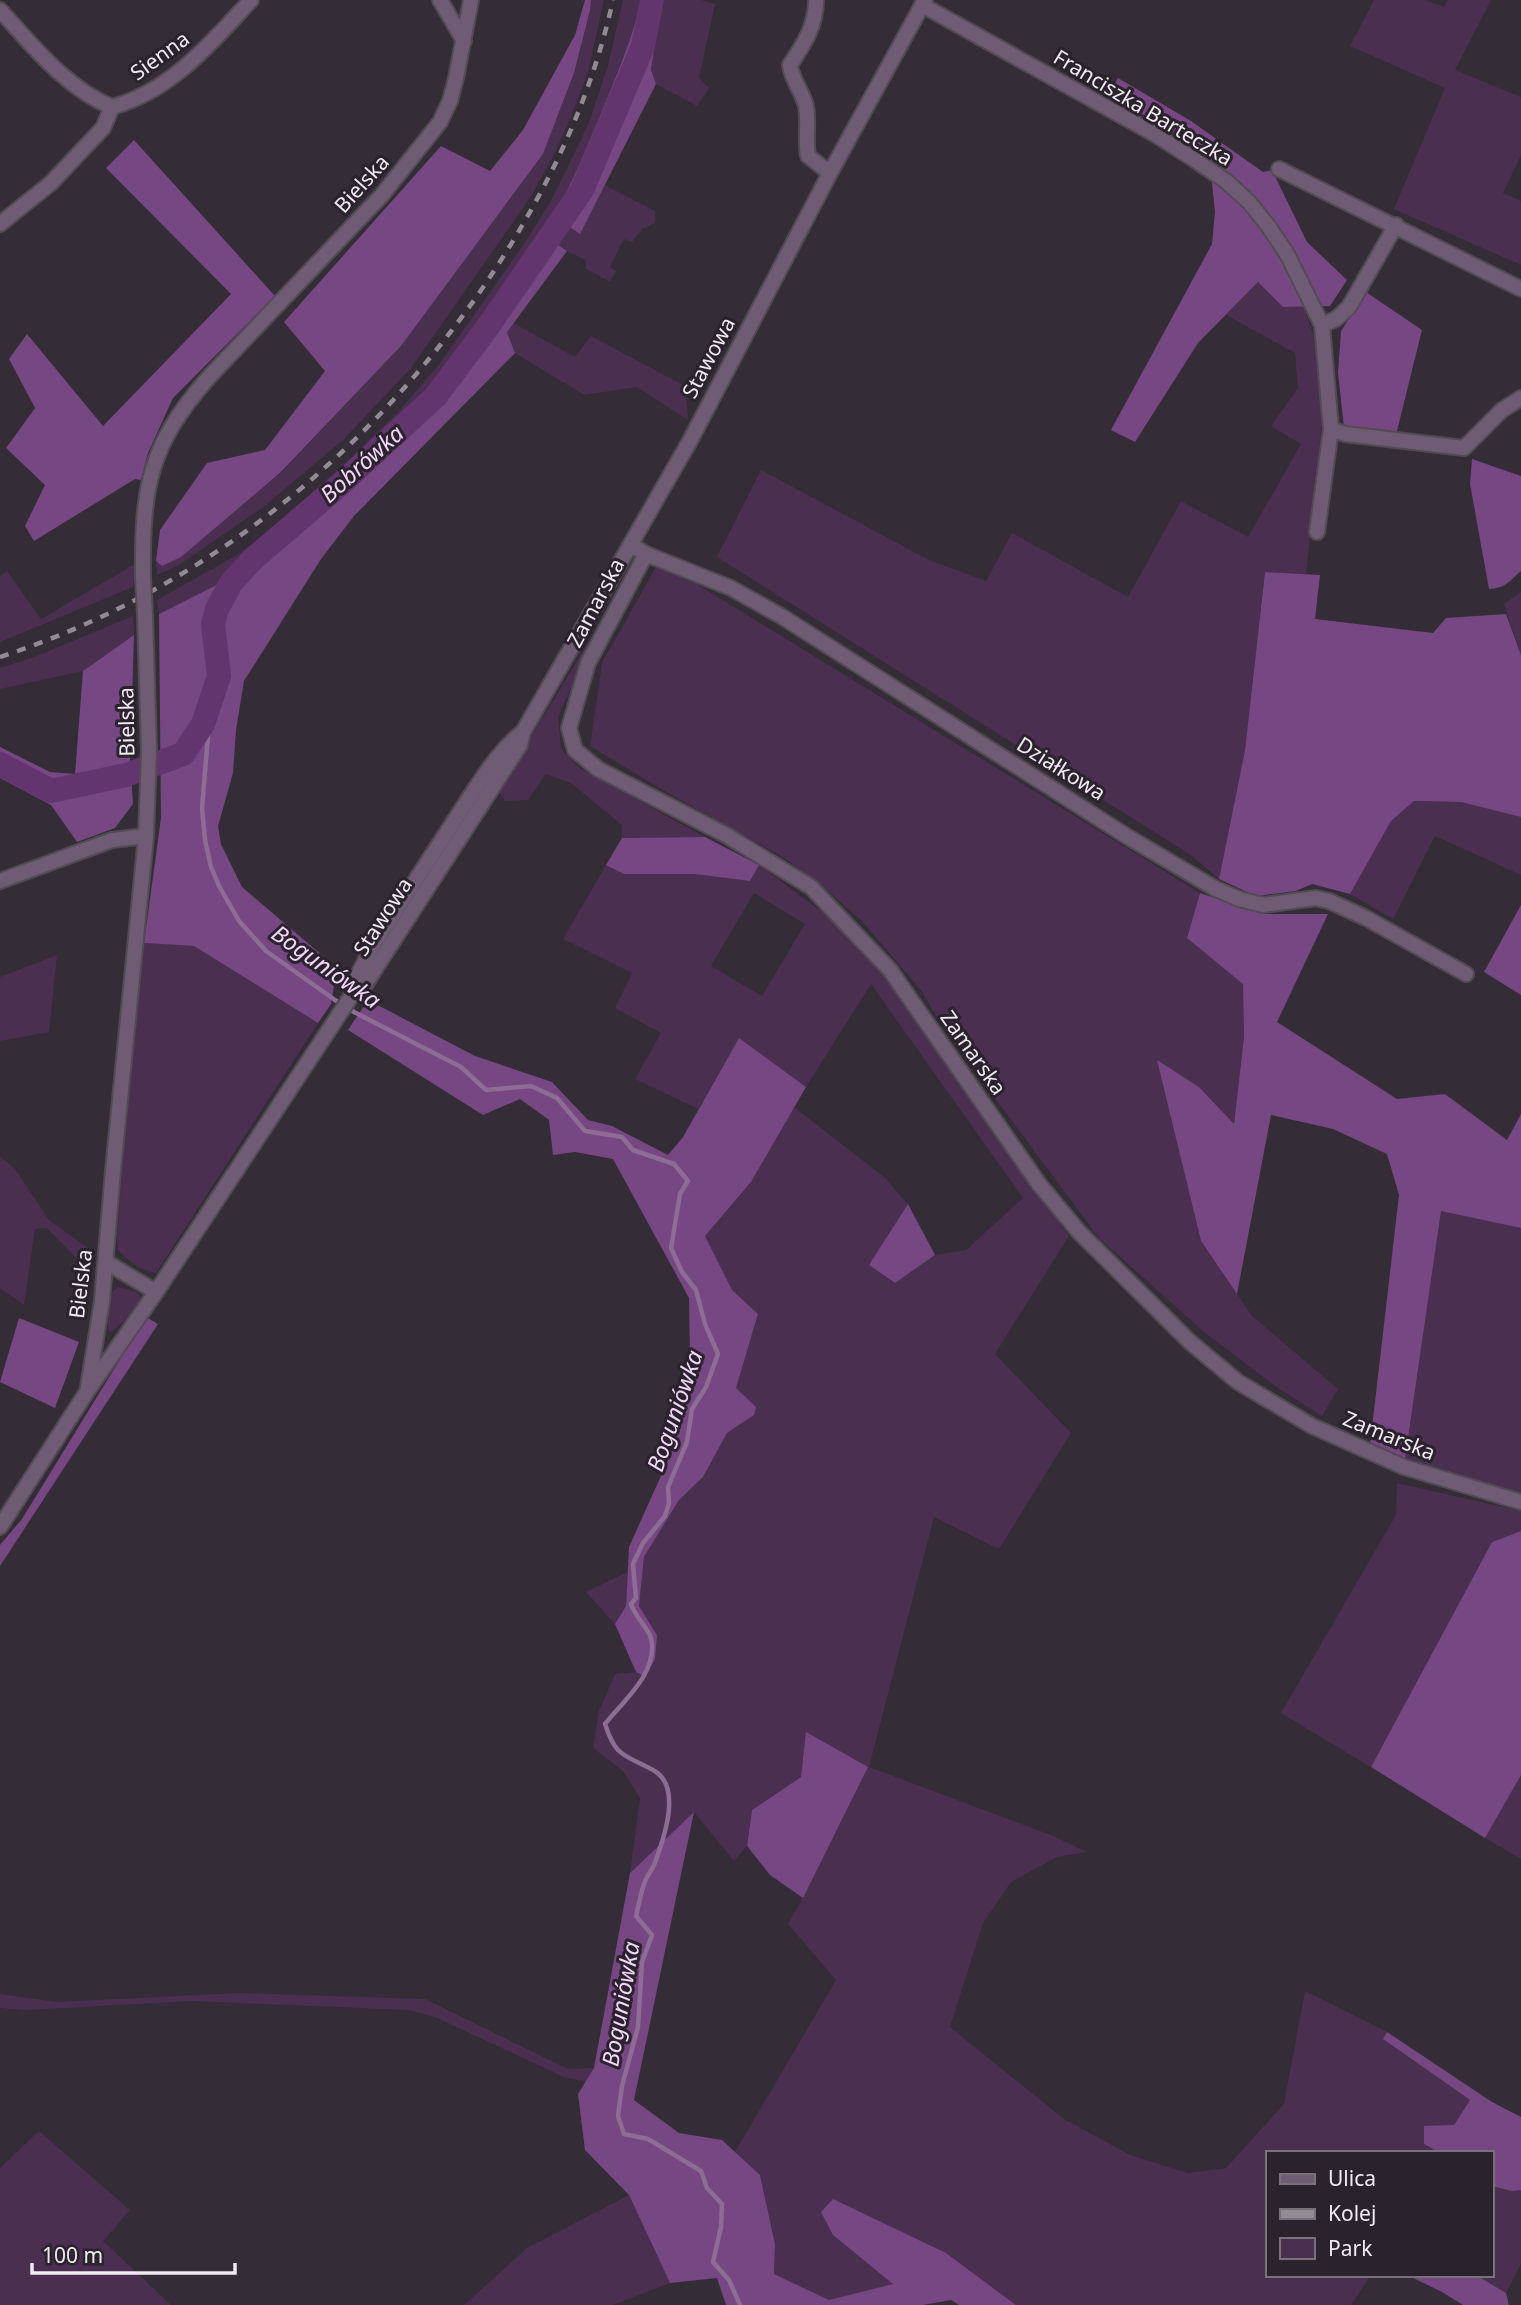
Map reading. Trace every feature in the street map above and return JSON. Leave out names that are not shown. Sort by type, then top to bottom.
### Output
[{"type":"street","name":"Sienna","points":[[112,107],[159,88],[206,49],[251,0]]},
{"type":"street","points":[[440,0],[464,41]]},
{"type":"street","name":"Bielska","points":[[0,1527],[88,1390],[106,1262],[146,836],[149,751],[143,532],[152,469],[177,417],[209,377],[382,195],[440,122],[450,101],[471,0]]},
{"type":"street","points":[[816,0],[816,12],[809,36],[790,65],[792,78],[805,101],[808,156],[830,173]]},
{"type":"street","name":"Stawowa","points":[[352,995],[364,986],[520,745],[523,732],[691,439],[830,173],[924,3]]},
{"type":"street","name":"Franciszka Barteczka","points":[[924,3],[1156,135],[1226,181],[1250,202],[1287,254],[1322,325]]},
{"type":"street","points":[[0,10],[41,55],[90,97],[112,107],[103,128],[60,174],[0,224]]},
{"type":"street","points":[[1279,169],[1521,289]]},
{"type":"street","points":[[1317,532],[1331,429],[1322,325],[1336,319],[1349,307],[1396,225]]},
{"type":"street","points":[[1331,429],[1345,434],[1464,448],[1502,410],[1521,398]]},
{"type":"street","name":"Zamarska","points":[[631,545],[646,554],[588,663],[569,728],[575,750],[598,769],[736,841],[811,887],[890,970],[1039,1184],[1079,1233],[1210,1360],[1267,1401],[1338,1438],[1404,1467],[1521,1502]]},
{"type":"street","name":"Działkowa","points":[[646,554],[732,588],[1128,837],[1216,889],[1239,899],[1264,905],[1316,898],[1329,901],[1366,918],[1466,974]]},
{"type":"street","name":"Stawowa","points":[[352,995],[355,981],[371,949],[418,876],[492,763],[523,732]]},
{"type":"street","points":[[0,881],[102,843],[132,836],[146,836]]},
{"type":"street","points":[[405,921],[418,876]]},
{"type":"street","points":[[88,1390],[352,995]]},
{"type":"street","points":[[106,1262],[156,1292]]},
{"type":"green space","points":[[591,0],[604,0],[588,72],[554,155],[530,198],[411,368],[344,439],[266,505],[179,565],[157,575],[156,561],[162,566],[281,473],[401,346],[543,154],[574,73]]},
{"type":"green space","points":[[623,0],[641,0],[633,30],[583,155],[553,216],[580,233],[605,185],[655,211],[655,223],[642,229],[632,242],[624,239],[610,267],[616,271],[610,282],[585,268],[586,260],[546,236],[433,389],[339,492],[254,566],[159,614],[157,600],[237,555],[297,510],[397,413],[438,366],[524,244],[552,199],[588,125],[608,65]]},
{"type":"green space","points":[[661,0],[701,0],[715,4],[699,78],[709,88],[697,106],[656,84],[651,70]]},
{"type":"green space","points":[[1374,0],[1425,0],[1444,7],[1448,0],[1491,0],[1455,70],[1521,97],[1521,155],[1503,193],[1521,201],[1521,265],[1394,209],[1445,88],[1350,46]]},
{"type":"green space","points":[[1258,282],[1283,307],[1304,307],[1316,343],[1322,423],[1306,574],[1265,572],[1245,750],[1219,879],[1191,855],[717,557],[761,470],[929,560],[986,581],[1012,533],[1128,597],[1181,501],[1248,537],[1301,444],[1271,426],[1298,388],[1295,353],[1226,315]]},
{"type":"green space","points":[[513,323],[575,357],[591,336],[685,386],[688,420],[637,387],[584,395],[515,353],[507,332]]},
{"type":"green space","points":[[135,564],[133,587],[0,642],[0,576],[7,571],[41,619]]},
{"type":"green space","points":[[656,567],[698,585],[1200,893],[1187,938],[1243,983],[1244,1037],[1234,1125],[1199,1087],[1158,1061],[1201,1241],[1252,1316],[1338,1389],[1322,1416],[1278,1388],[1204,1332],[1099,1238],[945,1031],[921,990],[862,921],[821,885],[783,857],[590,746],[602,663]]},
{"type":"green space","points":[[1521,592],[1521,655],[1504,604]]},
{"type":"green space","points":[[133,616],[134,635],[83,671],[0,689],[0,668],[34,657]]},
{"type":"green space","points":[[597,628],[558,717],[561,749],[581,769],[705,837],[622,838],[622,825],[571,783],[546,774],[528,800],[505,801],[498,791]]},
{"type":"green space","points":[[1414,801],[1461,802],[1521,817],[1521,875],[1435,836],[1393,919],[1350,894],[1391,821]]},
{"type":"green space","points":[[606,865],[624,874],[694,874],[749,881],[759,865],[821,911],[877,965],[1069,1236],[995,1354],[1071,1433],[999,1549],[934,1517],[869,1767],[1051,1835],[1087,1852],[1057,1857],[1011,1882],[983,1923],[950,2027],[1064,2119],[1130,2155],[1188,2173],[1226,2168],[1284,2104],[1305,1991],[1387,2032],[1384,2040],[1470,2100],[1454,2125],[1424,2144],[1436,2151],[1266,2151],[1266,2277],[1370,2277],[1351,2305],[1016,2305],[946,2253],[833,2235],[894,2284],[829,2300],[774,2274],[775,2244],[760,2175],[735,2152],[836,1980],[788,1924],[803,1898],[801,1777],[752,1810],[747,1846],[734,1861],[694,1812],[630,1873],[640,1798],[623,1771],[593,1748],[599,1711],[615,1674],[636,1672],[645,1677],[657,1635],[639,1606],[644,1557],[679,1500],[703,1477],[727,1433],[754,1415],[736,1388],[758,1314],[732,1290],[705,1236],[751,1182],[794,1107],[884,1177],[908,1204],[870,1265],[895,1283],[935,1255],[966,1250],[1023,1198],[871,984],[806,1087],[739,1038],[698,1109],[635,1079],[661,1033],[615,1008],[632,973],[563,939]],"holes":[[[754,893],[805,924],[762,996],[711,966]]]},
{"type":"green space","points":[[144,943],[194,946],[318,1023],[156,1273],[140,1268],[126,1258],[118,1250],[117,1239]]},
{"type":"green space","points":[[57,955],[49,1032],[0,1041],[0,977]]},
{"type":"green space","points":[[0,1156],[15,1169],[49,1220],[92,1251],[87,1265],[77,1259],[47,1228],[35,1229],[24,1305],[0,1288]]},
{"type":"green space","points":[[1441,1210],[1521,1228],[1521,1495],[1405,1459]]},
{"type":"green space","points":[[118,1287],[138,1292],[141,1299],[124,1321],[110,1333],[110,1294]]},
{"type":"green space","points":[[1397,1483],[1521,1511],[1521,1531],[1492,1542],[1371,1767],[1281,1713],[1396,1515]]},
{"type":"green space","points":[[627,1572],[626,1606],[615,1624],[586,1592]]},
{"type":"green space","points":[[1521,1775],[1521,1859],[1485,1838]]},
{"type":"green space","points":[[239,1993],[425,1999],[568,2069],[594,2068],[586,2082],[564,2077],[435,2017],[408,2010],[193,2001],[27,2010],[0,2008],[0,1994],[57,2002]]},
{"type":"green space","points":[[39,2131],[130,2210],[103,2241],[171,2305],[0,2305],[0,2168]]},
{"type":"green space","points":[[1493,2186],[1512,2191],[1521,2190],[1521,2263],[1506,2293],[1479,2277],[1493,2277]]},
{"type":"green space","points":[[629,2195],[670,2283],[613,2305],[464,2305],[527,2248]]},
{"type":"shaded area","points":[[585,0],[591,0],[590,10],[574,73],[543,154],[401,346],[281,472],[181,557],[162,566],[156,561],[160,530],[207,463],[265,450],[325,371],[284,322],[441,146],[490,171],[523,130],[575,35]]},
{"type":"shaded area","points":[[641,0],[661,0],[651,70],[656,84],[580,234],[553,216],[578,168],[611,89]]},
{"type":"shaded area","points":[[1118,78],[1191,121],[1263,172],[1272,170],[1307,242],[1347,280],[1330,306],[1283,307],[1258,282],[1198,343],[1135,442],[1111,430],[1212,244],[1215,212],[1209,155],[1109,94]]},
{"type":"shaded area","points":[[134,140],[275,296],[173,398],[148,453],[141,480],[135,479],[34,541],[25,526],[45,485],[6,448],[35,408],[9,359],[27,334],[103,426],[231,294],[106,168]]},
{"type":"shaded area","points":[[545,236],[567,251],[507,332],[515,353],[354,516],[321,559],[244,681],[236,730],[233,773],[218,826],[221,844],[242,887],[337,968],[331,1004],[318,1023],[194,946],[144,943],[161,818],[159,614],[254,566],[339,492],[433,389]]},
{"type":"shaded area","points":[[1366,292],[1422,330],[1396,435],[1344,427],[1338,373],[1341,331]]},
{"type":"shaded area","points":[[1472,459],[1521,476],[1521,571],[1507,583],[1494,589],[1489,589],[1470,484]]},
{"type":"shaded area","points":[[1265,572],[1320,575],[1315,619],[1433,633],[1446,618],[1506,614],[1521,655],[1521,817],[1461,802],[1414,801],[1391,821],[1350,894],[1312,884],[1296,891],[1256,896],[1219,879],[1245,750]]},
{"type":"shaded area","points":[[134,635],[130,761],[133,804],[115,828],[77,842],[51,805],[0,778],[0,747],[50,772],[75,774],[83,671]]},
{"type":"shaded area","points":[[705,837],[759,865],[750,881],[694,874],[624,874],[606,865],[622,838]]},
{"type":"shaded area","points":[[1200,893],[1262,914],[1328,914],[1277,1022],[1397,1099],[1445,1094],[1507,1140],[1521,1114],[1521,1228],[1441,1211],[1405,1459],[1370,1445],[1399,1195],[1387,1154],[1333,1129],[1271,1115],[1237,1294],[1201,1241],[1157,1060],[1199,1087],[1234,1124],[1244,1037],[1243,984],[1187,938]]},
{"type":"shaded area","points":[[1521,905],[1521,995],[1484,972]]},
{"type":"shaded area","points":[[368,1000],[475,1056],[552,1082],[588,1120],[612,1126],[668,1155],[683,1137],[739,1038],[806,1087],[751,1182],[705,1236],[732,1290],[758,1314],[736,1388],[756,1407],[754,1415],[727,1433],[703,1477],[679,1500],[644,1557],[639,1606],[657,1635],[655,1659],[645,1677],[636,1672],[615,1624],[626,1606],[629,1547],[669,1458],[689,1389],[689,1298],[613,1159],[575,1152],[553,1155],[549,1120],[520,1099],[483,1115],[348,1030]]},
{"type":"shaded area","points":[[908,1204],[935,1255],[895,1283],[869,1265]]},
{"type":"shaded area","points":[[146,1317],[158,1324],[0,1566],[0,1545],[22,1519]]},
{"type":"shaded area","points":[[19,1318],[79,1342],[55,1408],[0,1382]]},
{"type":"shaded area","points":[[1521,1531],[1521,1775],[1485,1838],[1371,1767],[1492,1542]]},
{"type":"shaded area","points":[[806,1732],[868,1767],[803,1898],[770,1875],[747,1846],[752,1810],[801,1777]]},
{"type":"shaded area","points":[[694,1812],[634,2100],[679,2133],[722,2140],[760,2175],[775,2244],[774,2274],[829,2300],[893,2284],[833,2235],[821,2212],[833,2199],[946,2253],[1016,2305],[959,2305],[951,2300],[923,2305],[726,2305],[717,2278],[670,2283],[629,2195],[585,2150],[578,2094],[594,2068],[630,1873]]},
{"type":"shaded area","points":[[1387,2032],[1492,2102],[1521,2117],[1521,2190],[1512,2191],[1493,2186],[1493,2151],[1436,2151],[1424,2144],[1424,2126],[1454,2125],[1470,2100],[1383,2039]]},
{"type":"shaded area","points":[[1411,2277],[1479,2277],[1506,2293],[1509,2305],[1463,2305]]},
{"type":"waterway","name":"Bobrówka","points":[[0,764],[51,791],[126,775],[183,754],[203,724],[219,676],[213,624],[217,609],[231,583],[252,560],[344,481],[436,396],[487,328],[582,190],[643,46],[652,0]]},
{"type":"waterway","name":"Boguniówka","points":[[203,724],[207,728],[208,736],[202,808],[211,867],[239,921],[266,951],[354,1012],[461,1067],[486,1090],[531,1086],[557,1098],[585,1131],[622,1137],[633,1150],[674,1164],[688,1181],[680,1194],[671,1248],[682,1272],[696,1290],[705,1324],[718,1354],[706,1387],[692,1409],[687,1442],[668,1487],[669,1503],[665,1516],[643,1543],[633,1564],[636,1598],[631,1604],[651,1638],[650,1662],[638,1685],[605,1724],[613,1743],[622,1754],[662,1777],[669,1798],[667,1824],[655,1863],[644,1883],[636,1916],[652,1935],[642,1962],[638,2027],[622,2086],[618,2116],[624,2134],[648,2139],[701,2171],[707,2188],[722,2204],[721,2227],[713,2262],[729,2280],[740,2305]]},
{"type":"railway","points":[[0,657],[73,629],[144,595],[211,556],[274,510],[333,460],[388,405],[439,346],[486,283],[528,216],[578,112],[592,76],[613,0]]}]
